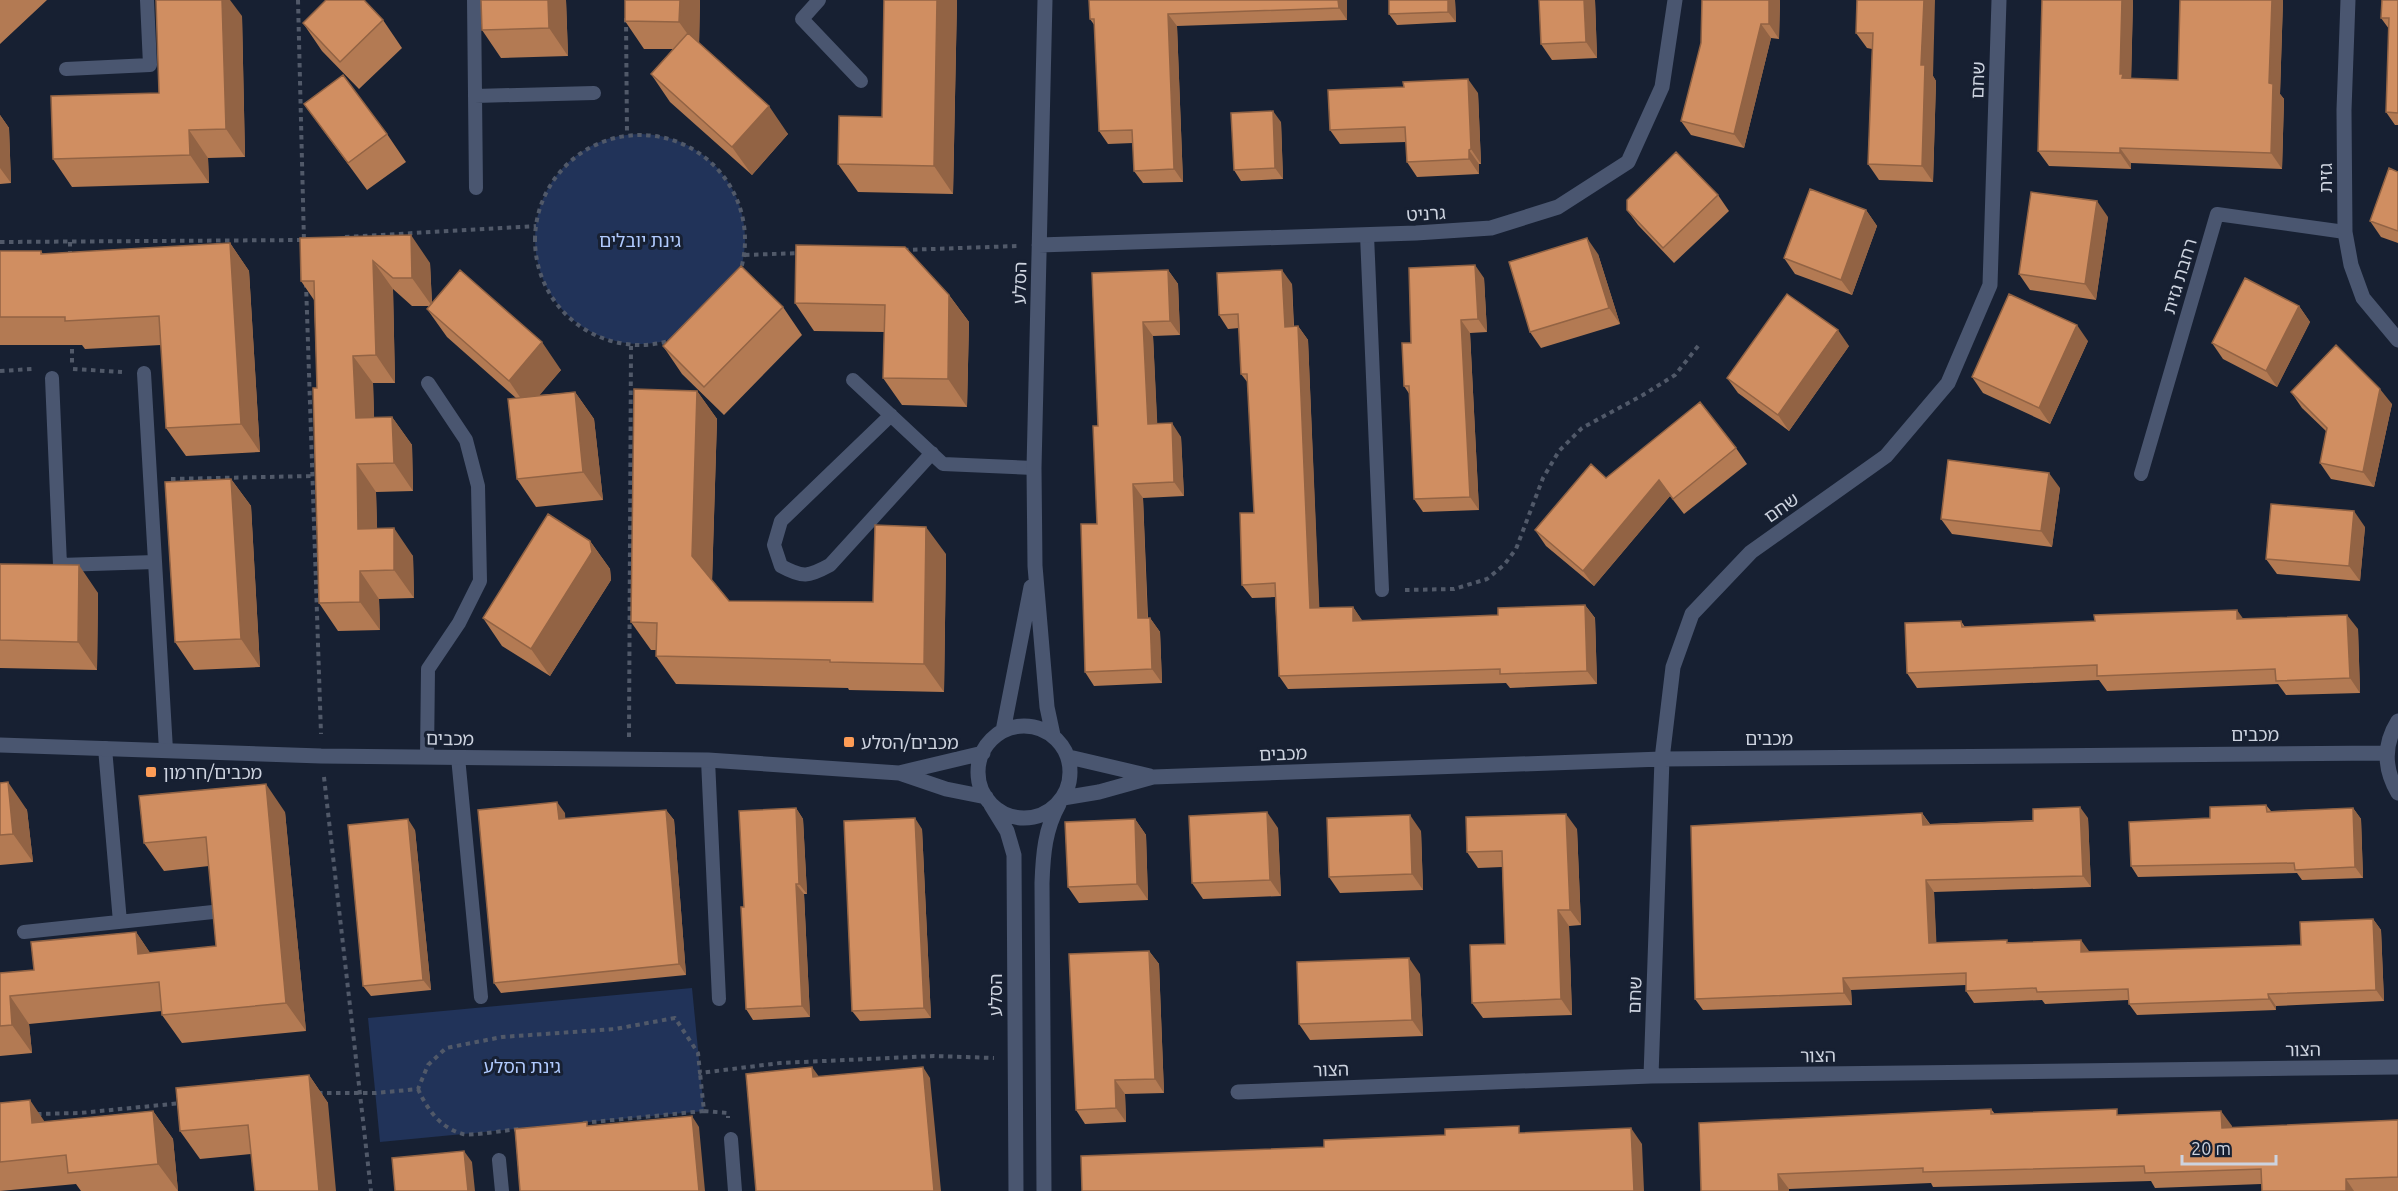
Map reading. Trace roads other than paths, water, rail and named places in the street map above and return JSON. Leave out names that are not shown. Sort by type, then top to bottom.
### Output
[{"type":"street","name":"הסלע","points":[[1045,0],[1034,468],[1035,567],[1047,707],[1053,735]]},
{"type":"street","name":"גרניט","points":[[1039,245],[1367,235],[1491,228],[1558,207],[1628,162],[1662,87],[1675,0]]},
{"type":"street","name":"שחם","points":[[1651,1076],[1662,759],[1673,667],[1692,614],[1751,552],[1886,456],[1948,382],[1990,285],[2000,0]]},
{"type":"street","name":"גזית","points":[[2348,0],[2344,110],[2345,232],[2351,265],[2362,298],[2398,340]]},
{"type":"street","name":"הסלע","points":[[1003,731],[1035,567]]},
{"type":"street","points":[[2398,721],[2390,734],[2386,753],[2388,774],[2398,793]]},
{"type":"street","points":[[1044,1191],[1043,854],[1049,821],[1061,801],[1067,791],[1071,773],[1069,757],[1053,735],[1043,729],[1028,725],[1012,727],[991,740],[982,753],[977,774],[981,791],[988,801],[1005,814],[1020,819],[1047,814],[1061,801]]},
{"type":"street","name":"מכבים","points":[[0,744],[321,756],[708,760],[899,773],[988,801]]},
{"type":"street","name":"מכבים","points":[[899,773],[982,753]]},
{"type":"street","name":"מכבים","points":[[1061,801],[1153,777],[1662,759],[2386,753]]},
{"type":"street","name":"מכבים","points":[[1069,757],[1153,777]]},
{"type":"street","name":"הסלע","points":[[988,801],[1007,831],[1014,855],[1016,1191]]},
{"type":"street","name":"הצור","points":[[1238,1092],[1651,1076],[2398,1067]]},
{"type":"lane","points":[[66,69],[150,65],[147,0]]},
{"type":"lane","points":[[474,0],[476,188]]},
{"type":"lane","points":[[819,0],[802,19],[861,81]]},
{"type":"lane","points":[[475,96],[594,93]]},
{"type":"lane","name":"רחבת גזית","points":[[2141,474],[2217,214],[2345,232]]},
{"type":"lane","points":[[1367,235],[1382,590]]},
{"type":"lane","points":[[57,373],[60,565],[155,562]]},
{"type":"lane","points":[[144,373],[166,750]]},
{"type":"lane","points":[[853,380],[943,464],[1034,468]]},
{"type":"lane","points":[[427,757],[428,669],[459,623],[480,581],[478,486],[466,440],[428,383]]},
{"type":"lane","points":[[891,415],[781,521],[774,545],[781,566],[798,575],[813,575],[830,565],[932,453]]},
{"type":"lane","points":[[105,748],[120,922]]},
{"type":"lane","points":[[458,757],[481,997]]},
{"type":"lane","points":[[708,760],[719,999]]},
{"type":"lane","points":[[24,932],[213,912]]},
{"type":"lane","points":[[731,1139],[735,1191]]},
{"type":"lane","points":[[499,1160],[502,1191]]},
{"type":"place","name":"מכבים/הסלע","points":[[849,742]]},
{"type":"place","name":"מכבים/חרמון","points":[[151,772]]},
{"type":"park label","name":"גינת יובלים","points":[[640,240]]},
{"type":"park label","name":"גינת הסלע","points":[[522,1066]]}]
